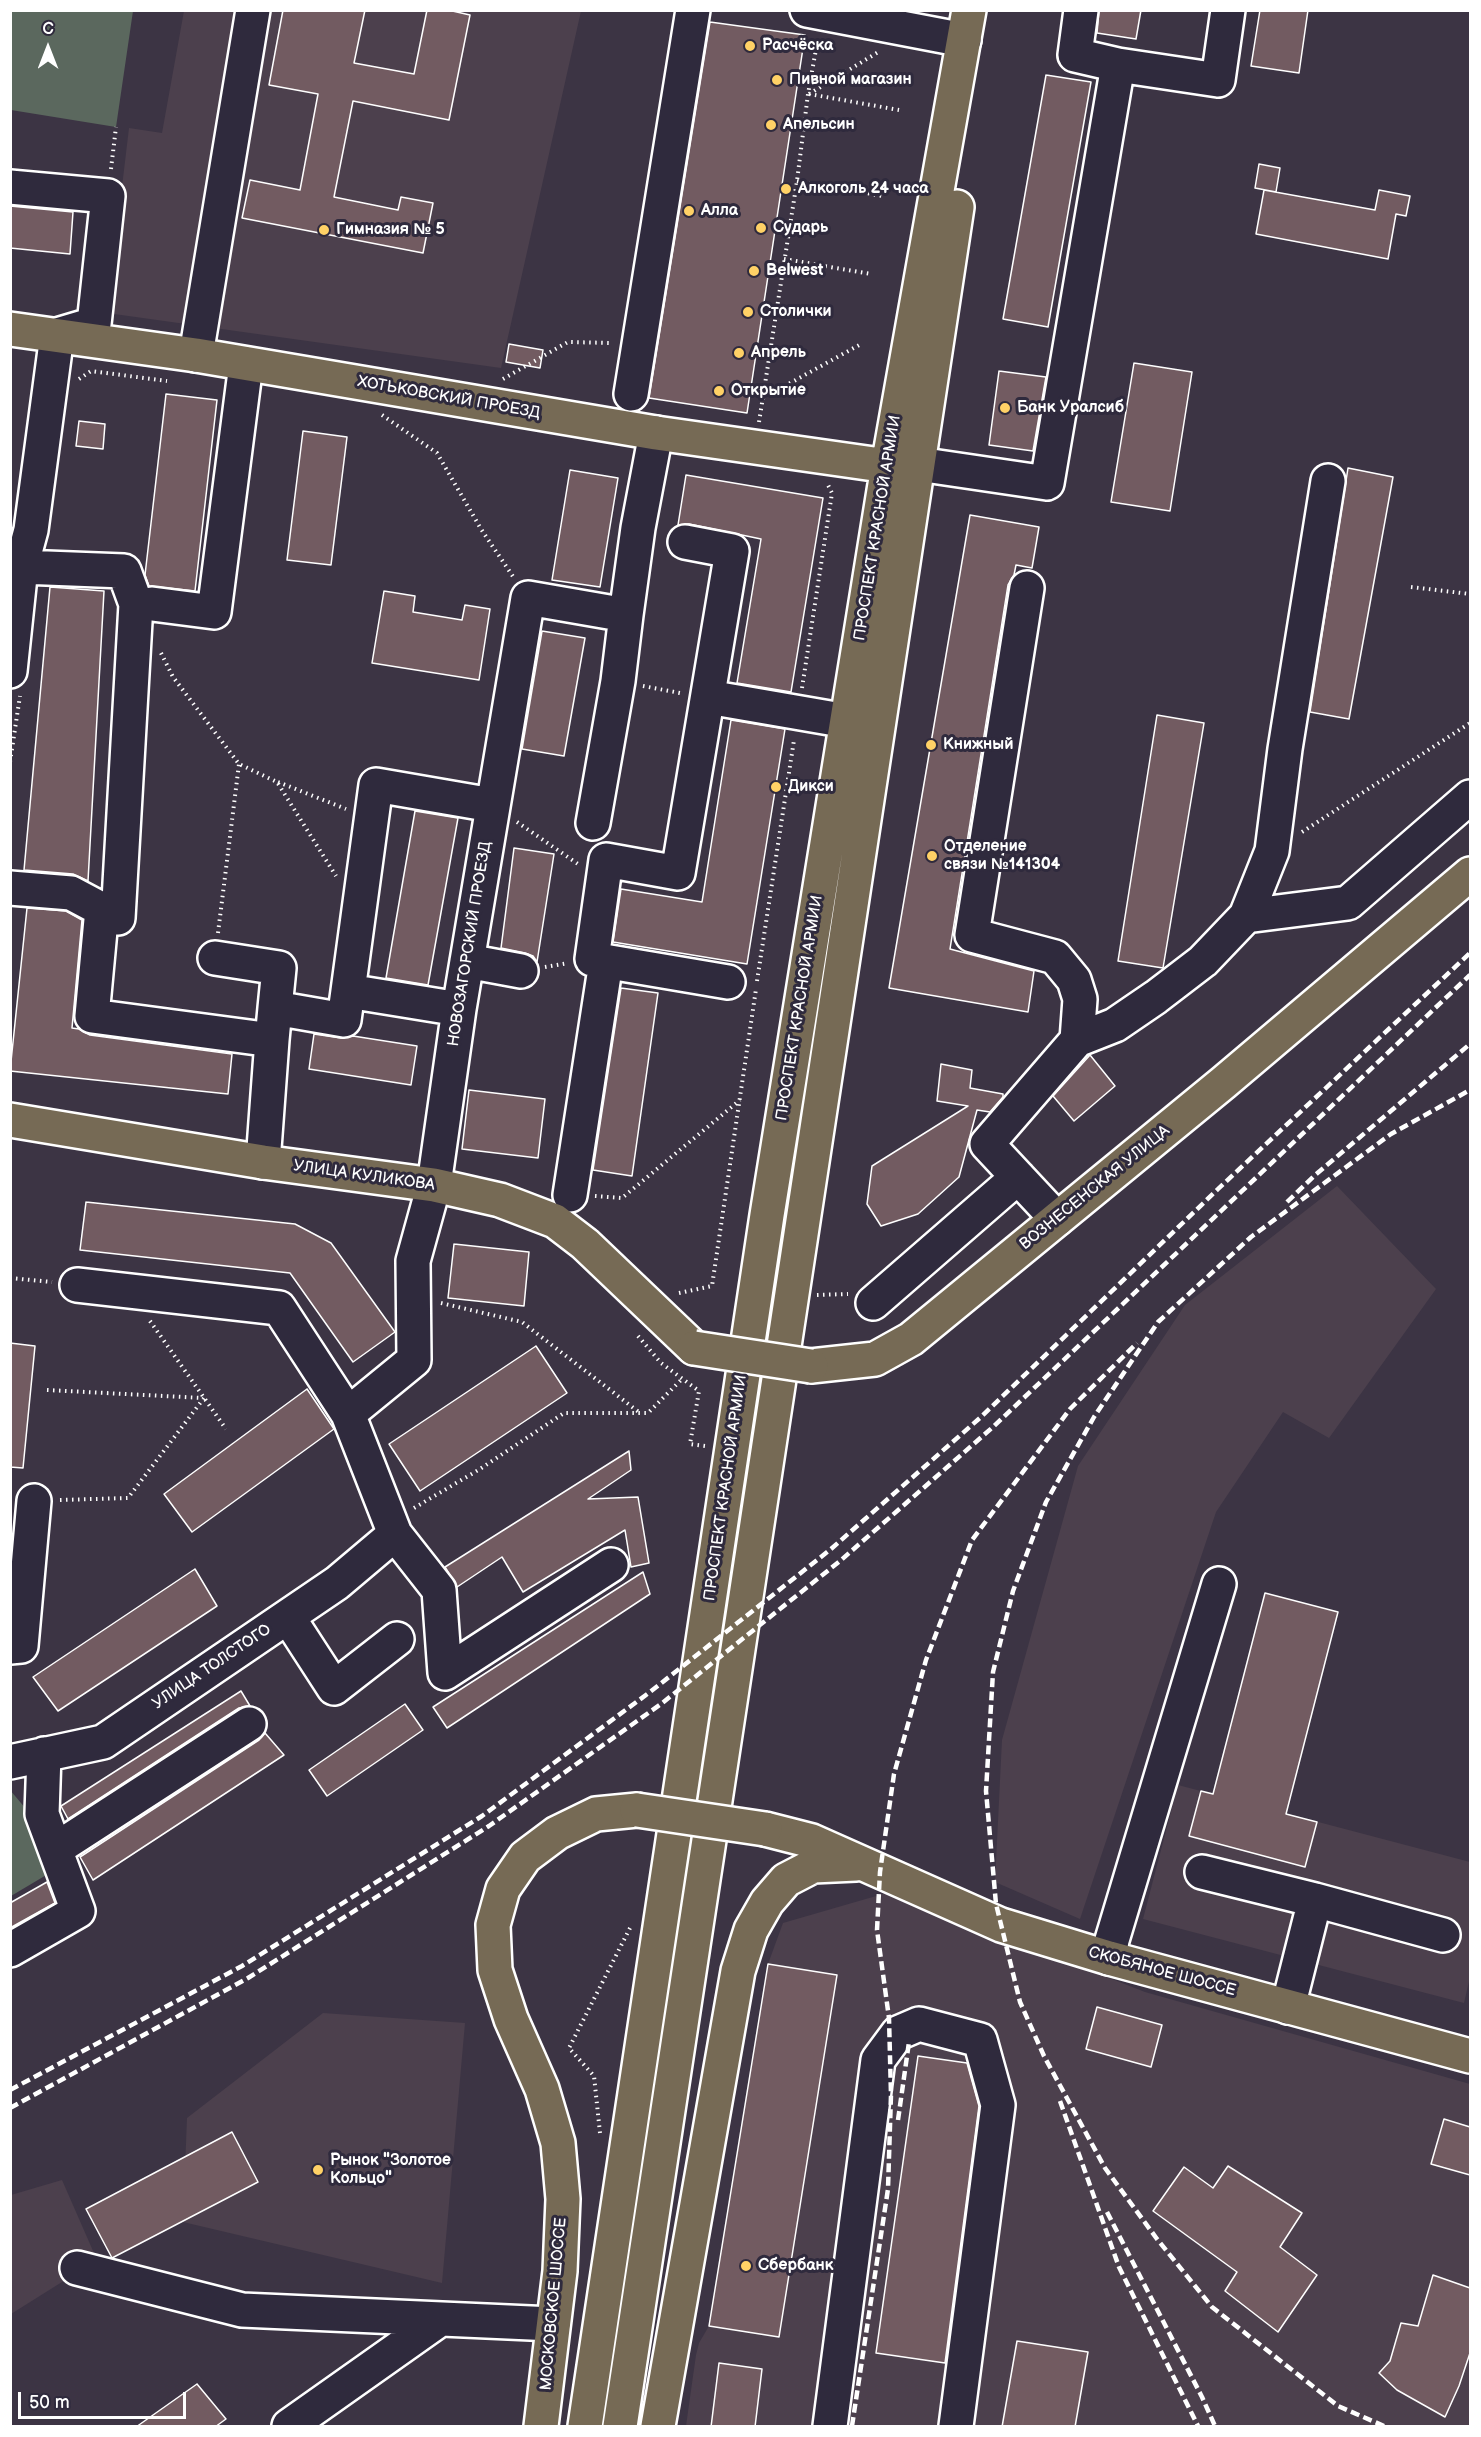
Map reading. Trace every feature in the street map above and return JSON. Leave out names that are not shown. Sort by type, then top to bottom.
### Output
[{"type":"main road","name":"ПРОСПЕКТ КРАСНОЙ АРМИИ","points":[[585,2427],[767,1215],[847,721],[903,465],[986,10]]},
{"type":"main road","name":"ПРОСПЕКТ КРАСНОЙ АРМИИ","points":[[620,2427],[967,26]]},
{"type":"main road","name":"ХОТЬКОВСКИЙ ПРОЕЗД","points":[[10,329],[246,363],[656,433],[903,465]]},
{"type":"main road","name":"ВОЗНЕСЕНСКАЯ УЛИЦА","points":[[684,1338],[811,1366],[875,1359],[911,1339],[1223,1083],[1470,874]]},
{"type":"main road","name":"УЛИЦА КУЛИКОВА","points":[[10,1120],[263,1162],[434,1185],[500,1200],[555,1221],[585,1244],[684,1338]]},
{"type":"main road","name":"МОСКОВСКОЕ ШОССЕ","points":[[541,2427],[560,2271],[563,2199],[558,2143],[542,2089],[511,2019],[495,1970],[493,1925],[503,1889],[525,1857],[558,1833],[596,1814],[637,1810],[765,1829]]},
{"type":"main road","name":"СКОБЯНОЕ ШОССЕ","points":[[765,1829],[812,1842],[1000,1925],[1109,1958],[1470,2056]]},
{"type":"main road","points":[[658,2427],[738,1971],[751,1930],[767,1902],[786,1880],[813,1866],[862,1863]]},
{"type":"street","points":[[196,355],[253,10]]},
{"type":"street","points":[[631,394],[693,10]]},
{"type":"street","points":[[807,10],[913,31],[967,26]]},
{"type":"street","points":[[1082,10],[1075,55],[1118,65],[1218,80],[1228,10]]},
{"type":"street","points":[[903,465],[1047,483],[1118,65]]},
{"type":"street","points":[[10,187],[108,196],[94,324],[57,335],[21,531],[21,567],[10,671]]},
{"type":"street","points":[[152,604],[214,612],[246,363]]},
{"type":"street","points":[[593,823],[618,681],[638,528],[656,433]]},
{"type":"street","points":[[1057,1219],[987,1144],[1077,1040],[1115,1025],[1156,997],[1203,961],[1246,916],[1272,851],[1285,750],[1328,481]]},
{"type":"street","points":[[570,1195],[599,961],[602,880],[606,860],[678,873],[732,551],[685,542]]},
{"type":"street","points":[[10,888],[71,893],[118,918],[136,604],[124,571],[21,567]]},
{"type":"street","points":[[1027,588],[972,935],[1055,957],[1074,980],[1080,999],[1077,1040]]},
{"type":"street","points":[[528,598],[626,615]]},
{"type":"street","name":"НОВОЗАГОРСКИЙ ПРОЕЗД","points":[[348,1414],[414,1360],[413,1261],[434,1185],[459,1009],[528,598]]},
{"type":"street","points":[[708,698],[847,721]]},
{"type":"street","points":[[102,909],[92,1016],[274,1024],[344,1020],[376,785],[492,804]]},
{"type":"street","points":[[1246,916],[1348,903],[1470,797]]},
{"type":"street","points":[[215,958],[279,969],[263,1162]]},
{"type":"street","points":[[467,961],[521,971]]},
{"type":"street","points":[[599,961],[728,982]]},
{"type":"street","points":[[348,991],[459,1009]]},
{"type":"street","points":[[873,1303],[1018,1177]]},
{"type":"street","points":[[77,1285],[279,1308],[348,1414],[393,1528],[439,1590],[445,1673],[611,1565]]},
{"type":"street","points":[[10,1647],[21,1646],[34,1501]]},
{"type":"street","name":"УЛИЦА ТОЛСТОГО","points":[[10,1762],[103,1742],[337,1583],[393,1528]]},
{"type":"street","points":[[1109,1958],[1112,1940],[1219,1584]]},
{"type":"street","points":[[288,1617],[334,1688],[397,1639]]},
{"type":"street","points":[[56,1849],[249,1724]]},
{"type":"street","points":[[10,1950],[78,1911],[42,1814],[44,1754]]},
{"type":"street","points":[[1202,1872],[1443,1935]]},
{"type":"street","points":[[1288,2007],[1315,1900]]},
{"type":"street","points":[[830,2427],[878,2060],[898,2033],[919,2024],[980,2040],[998,2105],[956,2427]]},
{"type":"street","points":[[77,2268],[242,2310],[553,2324]]},
{"type":"street","points":[[289,2427],[439,2320]]},
{"type":"path","points":[[759,427],[816,49],[855,20]]},
{"type":"path","points":[[808,94],[913,31]]},
{"type":"path","points":[[808,94],[899,110]]},
{"type":"path","points":[[108,196],[116,127]]},
{"type":"path","points":[[797,181],[883,196]]},
{"type":"path","points":[[784,259],[872,274]]},
{"type":"path","points":[[500,381],[568,342],[640,343]]},
{"type":"path","points":[[763,398],[861,344]]},
{"type":"path","points":[[91,371],[178,383]]},
{"type":"path","points":[[387,413],[376,411],[437,453],[481,529],[528,598]]},
{"type":"path","points":[[672,1286],[680,1294],[712,1286],[832,493],[823,476]]},
{"type":"path","points":[[1411,587],[1470,594]]},
{"type":"path","points":[[157,646],[173,677],[239,764],[277,782],[371,818]]},
{"type":"path","points":[[618,681],[708,698]]},
{"type":"path","points":[[1272,851],[1470,723]]},
{"type":"path","points":[[215,958],[239,764]]},
{"type":"path","points":[[277,782],[360,913]]},
{"type":"path","points":[[492,804],[602,880]]},
{"type":"path","points":[[521,971],[599,961]]},
{"type":"path","points":[[570,1195],[622,1198],[740,1100]]},
{"type":"path","points":[[10,1278],[77,1285]]},
{"type":"path","points":[[129,1291],[226,1429]]},
{"type":"path","points":[[414,1297],[522,1322],[640,1413]]},
{"type":"path","points":[[393,1528],[564,1413],[648,1413],[682,1379]]},
{"type":"path","points":[[47,1390],[204,1398]]},
{"type":"path","points":[[34,1501],[128,1498],[204,1398]]},
{"type":"path","points":[[690,1444],[707,1447]]},
{"type":"path","points":[[600,2136],[594,2076],[569,2048],[631,1928]]},
{"type":"shaded area","name":"Гимназия № 5","points":[[184,11],[581,11],[501,368],[107,313],[129,128],[162,133]]},
{"type":"shaded area","points":[[1337,1186],[1436,1289],[1329,1438],[1283,1412],[1216,1512],[1080,1919],[995,1882],[1002,1740],[1078,1466],[1185,1305]]},
{"type":"shaded area","points":[[1178,1785],[1470,1862],[1470,1977],[1464,2003],[1143,1919]]},
{"type":"shaded area","points":[[890,1892],[1145,1992],[1470,2084],[1470,2426],[686,2426],[696,2355],[699,2343],[709,2326],[768,1964],[783,1923]]},
{"type":"shaded area","name":"Рынок \"Золотое Кольцо\"","points":[[323,2013],[465,2023],[442,2283],[183,2222],[187,2118]]},
{"type":"shaded area","points":[[62,2180],[97,2260],[11,2314],[11,2195]]},
{"type":"green space","points":[[10,11],[133,11],[116,127],[11,110]]},
{"type":"green space","points":[[10,1790],[48,1835],[48,1874],[11,1896]]},
{"type":"building","points":[[283,10],[365,10],[354,63],[414,74],[427,10],[448,10],[470,15],[449,120],[353,101],[334,197],[398,210],[401,197],[433,203],[423,253],[242,218],[250,180],[300,190],[318,94],[269,85]]},
{"type":"building","points":[[1099,10],[1141,10],[1136,39],[1097,33]]},
{"type":"building","points":[[1260,10],[1308,10],[1299,73],[1251,66]]},
{"type":"building","points":[[710,22],[805,35],[747,413],[649,398]]},
{"type":"building","points":[[1046,75],[1091,82],[1048,327],[1003,319]]},
{"type":"building","points":[[1259,164],[1280,168],[1276,192],[1255,188]]},
{"type":"building","points":[[1264,190],[1375,210],[1379,190],[1410,196],[1406,216],[1396,214],[1388,259],[1256,234]]},
{"type":"building","points":[[10,206],[73,212],[70,254],[10,248]]},
{"type":"building","points":[[509,344],[543,350],[540,368],[506,362]]},
{"type":"building","points":[[1134,363],[1192,372],[1170,511],[1111,502]]},
{"type":"building","points":[[999,371],[1046,377],[1033,451],[989,445]]},
{"type":"building","points":[[166,394],[217,400],[195,591],[149,586],[145,575]]},
{"type":"building","points":[[79,421],[105,424],[103,449],[76,446]]},
{"type":"building","points":[[303,431],[347,437],[331,565],[287,560]]},
{"type":"building","points":[[1348,468],[1393,477],[1349,719],[1310,712]]},
{"type":"building","points":[[570,470],[618,478],[600,587],[552,580]]},
{"type":"building","points":[[686,475],[823,498],[791,692],[737,683],[761,539],[689,524],[678,525]]},
{"type":"building","points":[[970,515],[1039,527],[1032,568],[1016,565],[1014,575],[1008,585],[950,949],[1034,971],[1028,1012],[889,988]]},
{"type":"building","points":[[50,587],[104,591],[88,881],[73,874],[24,870]]},
{"type":"building","points":[[384,591],[415,596],[413,612],[462,620],[465,605],[490,609],[479,680],[372,663]]},
{"type":"building","points":[[542,631],[585,638],[564,756],[522,749]]},
{"type":"building","points":[[1157,715],[1204,723],[1163,968],[1118,961]]},
{"type":"building","points":[[731,720],[785,729],[747,964],[613,942],[621,889],[702,902]]},
{"type":"building","points":[[415,811],[458,818],[428,985],[386,978]]},
{"type":"building","points":[[514,848],[554,854],[537,962],[533,956],[501,948]]},
{"type":"building","points":[[27,908],[66,911],[82,920],[72,1028],[90,1035],[232,1054],[228,1094],[10,1071]]},
{"type":"building","points":[[621,988],[658,993],[632,1176],[593,1170]]},
{"type":"building","points":[[314,1034],[341,1038],[353,1036],[417,1046],[411,1085],[309,1069]]},
{"type":"building","points":[[1090,1055],[1115,1086],[1074,1121],[1053,1096]]},
{"type":"building","points":[[941,1064],[972,1070],[970,1088],[1003,1094],[1003,1097],[990,1112],[977,1110],[959,1177],[918,1214],[881,1226],[867,1204],[872,1166],[968,1106],[937,1101]]},
{"type":"building","points":[[469,1090],[545,1099],[538,1158],[462,1149]]},
{"type":"building","points":[[86,1202],[295,1224],[331,1243],[395,1332],[353,1362],[290,1273],[80,1250]]},
{"type":"building","points":[[454,1244],[529,1252],[524,1306],[448,1298]]},
{"type":"building","points":[[10,1343],[35,1346],[23,1468],[10,1467]]},
{"type":"building","points":[[536,1346],[567,1393],[420,1491],[389,1444]]},
{"type":"building","points":[[307,1389],[334,1429],[192,1532],[164,1494]]},
{"type":"building","points":[[629,1451],[631,1470],[588,1499],[638,1497],[649,1563],[631,1567],[625,1530],[523,1592],[502,1557],[457,1587],[445,1567]]},
{"type":"building","points":[[195,1569],[217,1606],[58,1711],[33,1677]]},
{"type":"building","points":[[643,1572],[650,1594],[447,1728],[433,1707]]},
{"type":"building","points":[[1265,1593],[1338,1612],[1286,1814],[1317,1822],[1305,1867],[1189,1836],[1201,1791],[1213,1794]]},
{"type":"building","points":[[241,1691],[250,1706],[239,1708],[68,1819],[61,1806]]},
{"type":"building","points":[[405,1704],[423,1730],[327,1796],[309,1770]]},
{"type":"building","points":[[265,1733],[284,1755],[93,1880],[80,1857],[259,1740]]},
{"type":"building","points":[[47,1882],[55,1903],[10,1928],[10,1903]]},
{"type":"building","points":[[768,1964],[837,1975],[779,2337],[709,2326]]},
{"type":"building","points":[[1097,2007],[1162,2025],[1151,2067],[1086,2049]]},
{"type":"building","points":[[918,2056],[967,2063],[979,2106],[945,2363],[876,2353]]},
{"type":"building","points":[[1444,2119],[1470,2127],[1470,2175],[1431,2164]]},
{"type":"building","points":[[232,2132],[258,2182],[112,2258],[86,2209]]},
{"type":"building","points":[[1228,2166],[1302,2213],[1280,2247],[1317,2275],[1278,2332],[1225,2291],[1237,2272],[1153,2211],[1184,2167],[1213,2188]]},
{"type":"building","points":[[1433,2275],[1470,2288],[1470,2353],[1445,2417],[1397,2390],[1379,2373],[1390,2361],[1401,2323],[1418,2326]]},
{"type":"building","points":[[1017,2341],[1088,2352],[1075,2427],[1002,2427]]},
{"type":"building","points":[[719,2363],[762,2369],[755,2427],[711,2427]]},
{"type":"building","points":[[197,2384],[226,2419],[215,2427],[136,2427]]},
{"type":"railway","points":[[10,2090],[242,1966],[482,1816],[650,1692],[831,1549],[981,1417],[1218,1189],[1470,953]]},
{"type":"railway","points":[[10,2108],[248,1978],[489,1826],[661,1704],[840,1561],[993,1427],[1470,975]]},
{"type":"railway","points":[[1287,1202],[1314,1176],[1470,1044]]},
{"type":"railway","points":[[1384,2426],[1338,2406],[1212,2307],[1157,2239],[1105,2168],[1044,2056],[1020,2002],[996,1904],[986,1791],[993,1672],[1013,1591],[1046,1502],[1094,1417],[1158,1322],[1251,1237],[1391,1134],[1470,1090]]},
{"type":"railway","points":[[852,2426],[888,2189],[891,2095],[889,2018],[877,1930],[880,1872],[894,1774],[926,1660],[972,1540],[1070,1409],[1137,1343]]},
{"type":"railway","points":[[898,2120],[909,2042]]},
{"type":"railway","points":[[1060,2101],[1119,2267],[1198,2426]]},
{"type":"railway","points":[[1107,2212],[1215,2426]]},
{"type":"place","name":"Расчёска","points":[[750,46]]},
{"type":"place","name":"Пивной магазин","points":[[777,80]]},
{"type":"place","name":"Апельсин","points":[[771,125]]},
{"type":"place","name":"Алкоголь 24 часа","points":[[786,189]]},
{"type":"place","name":"Алла","points":[[689,211]]},
{"type":"place","name":"Сударь","points":[[761,228]]},
{"type":"place","name":"Гимназия № 5","points":[[324,230]]},
{"type":"place","name":"Belwest","points":[[754,271]]},
{"type":"place","name":"Столички","points":[[748,312]]},
{"type":"place","name":"Апрель","points":[[739,353]]},
{"type":"place","name":"Открытие","points":[[719,391]]},
{"type":"place","name":"Банк Уралсиб","points":[[1005,408]]},
{"type":"place","name":"Книжный","points":[[931,745]]},
{"type":"place","name":"Дикси","points":[[776,787]]},
{"type":"place","name":"Отделение связи №141304","points":[[932,856]]},
{"type":"place","name":"Рынок \"Золотое Кольцо\"","points":[[318,2170]]},
{"type":"place","name":"Сбербанк","points":[[746,2266]]}]
